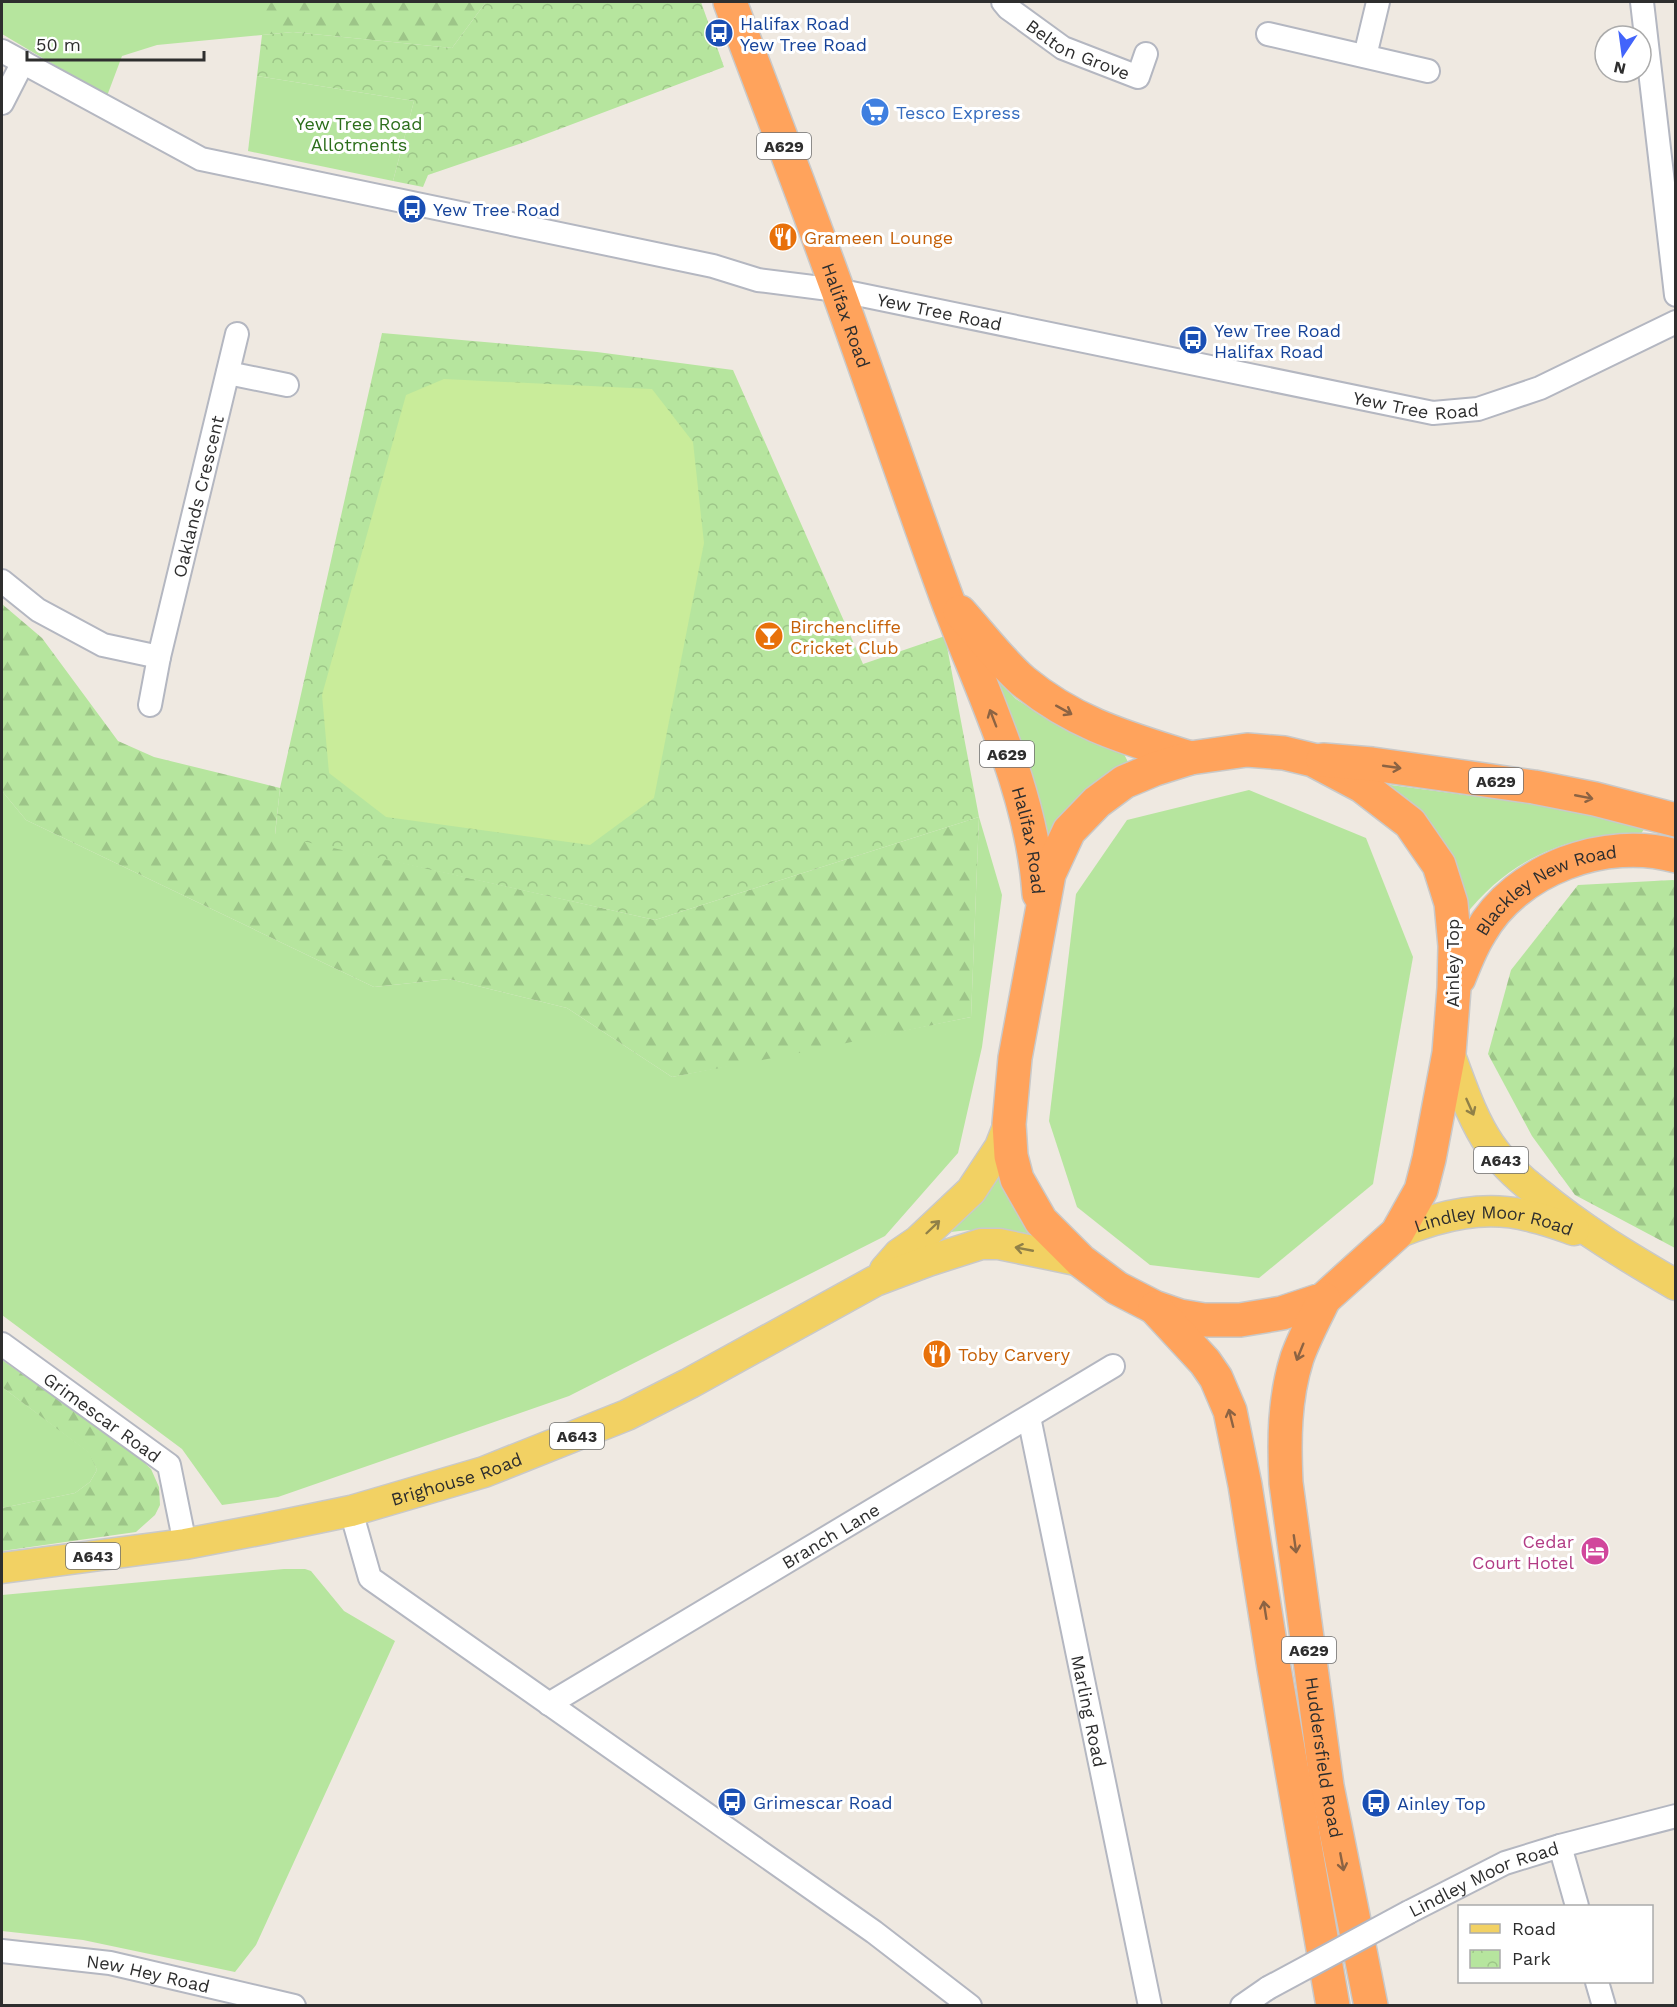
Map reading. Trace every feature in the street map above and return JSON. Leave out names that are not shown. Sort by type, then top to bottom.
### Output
[{"type":"highway","name":"Halifax Road","points":[[730,2],[1007,755],[1027,817],[1036,862],[1040,917]]},
{"type":"highway","name":"Halifax Road","points":[[947,597],[1021,679],[1053,704],[1112,734],[1190,758]]},
{"type":"highway","name":"Ainley Top","points":[[1248,750],[1284,753],[1313,760],[1362,786],[1410,823],[1439,865],[1451,903],[1455,946],[1449,1053],[1429,1159],[1420,1190],[1397,1233],[1324,1299],[1282,1312],[1240,1320],[1204,1320],[1180,1316],[1154,1307],[1116,1288],[1081,1261],[1041,1221],[1017,1179],[1011,1156],[1009,1124],[1015,1058],[1049,874],[1069,831],[1097,802],[1124,782],[1190,758],[1248,750]]},
{"type":"highway","name":"A629","points":[[1313,760],[1372,764],[1534,787],[1595,799],[1676,820]]},
{"type":"highway","name":"Blackley New Road","points":[[1454,988],[1480,932],[1508,898],[1530,881],[1551,869],[1596,854],[1618,850],[1643,850],[1676,856]]},
{"type":"highway","name":"Huddersfield Road","points":[[1324,1299],[1297,1357],[1290,1387],[1284,1442],[1286,1483],[1327,1786],[1371,2006]]},
{"type":"highway","name":"Huddersfield Road","points":[[1154,1307],[1216,1378],[1230,1411],[1245,1485],[1274,1668],[1333,2006]]},
{"type":"highway","name":"Huddersfield Road","points":[[1274,1668],[1271,1700],[1293,1835],[1315,2006]]},
{"type":"main road","name":"Lindley Moor Road","points":[[1449,1053],[1470,1110],[1488,1142],[1501,1159],[1564,1215],[1593,1236],[1676,1285]]},
{"type":"main road","name":"A643","points":[[875,1281],[899,1254],[918,1241],[970,1191],[1000,1147],[1009,1124]]},
{"type":"main road","name":"Lindley Moor Road","points":[[1397,1233],[1446,1215],[1505,1212],[1533,1216],[1593,1236]]},
{"type":"main road","name":"A643","points":[[875,1281],[928,1261],[981,1245],[999,1244],[1081,1261]]},
{"type":"main road","name":"Brighouse Road","points":[[2,1568],[185,1544],[351,1511],[484,1472],[627,1415],[700,1378],[875,1281]]},
{"type":"street","name":"Belton Grove","points":[[1003,2],[1063,48],[1138,77],[1146,54]]},
{"type":"street","points":[[1365,56],[1378,2]]},
{"type":"street","points":[[1642,2],[1676,295]]},
{"type":"street","points":[[1268,34],[1428,71]]},
{"type":"street","name":"Yew Tree Road","points":[[2,51],[201,159],[713,266],[758,279],[837,290],[1433,413],[1478,409],[1540,388],[1676,322]]},
{"type":"street","points":[[2,103],[23,62]]},
{"type":"street","name":"Oaklands Crescent","points":[[150,705],[159,657],[237,334]]},
{"type":"street","points":[[228,373],[287,385]]},
{"type":"street","points":[[2,581],[38,610],[103,645],[159,657]]},
{"type":"street","name":"Grimescar Road","points":[[2,1344],[169,1465],[185,1544]]},
{"type":"street","name":"Branch Lane","points":[[549,1704],[1113,1366]]},
{"type":"street","name":"Marling Road","points":[[1029,1417],[1150,2006]]},
{"type":"street","points":[[351,1511],[370,1578],[874,1932],[970,2006]]},
{"type":"street","name":"Lindley Moor Road","points":[[1242,2006],[1268,1988],[1408,1912],[1505,1863],[1560,1846],[1676,1816]]},
{"type":"street","points":[[1560,1846],[1577,1905]]},
{"type":"street","name":"New Hey Road","points":[[2,1952],[110,1963],[294,2006]]},
{"type":"street","points":[[1598,1983],[1604,2006]]},
{"type":"green space","points":[[2,2],[262,2],[262,35],[157,45],[122,56],[107,96],[2,34]]},
{"type":"green space","points":[[262,2],[486,2],[452,48],[293,32],[262,35]]},
{"type":"green space","points":[[486,2],[701,2],[724,67],[525,142],[428,175],[423,187],[393,181],[414,101],[257,76],[262,35],[293,32],[452,48]]},
{"type":"green space","name":"Yew Tree Road Allotments","points":[[257,76],[414,101],[393,181],[248,151]]},
{"type":"green space","points":[[382,333],[597,352],[733,370],[863,664],[945,636],[979,817],[655,920],[275,835],[280,788]]},
{"type":"green space","points":[[444,379],[652,389],[693,442],[704,543],[654,798],[590,845],[386,817],[329,773],[322,695],[406,395]]},
{"type":"green space","points":[[2,604],[42,638],[118,741],[154,757],[280,788],[275,834],[655,920],[979,817],[971,1017],[672,1077],[567,1008],[449,979],[374,987],[26,820],[2,791]]},
{"type":"green space","points":[[988,671],[1016,699],[1052,722],[1122,750],[1130,766],[1048,846]]},
{"type":"green space","points":[[1383,784],[1570,809],[1647,825],[1640,835],[1592,837],[1549,850],[1533,858],[1503,877],[1476,902],[1464,917]]},
{"type":"green space","points":[[1249,790],[1366,838],[1413,957],[1373,1184],[1259,1278],[1150,1265],[1077,1207],[1049,1121],[1076,894],[1127,820]]},
{"type":"green space","points":[[2,791],[26,820],[374,987],[449,979],[567,1008],[672,1077],[971,1017],[979,817],[1002,895],[982,1047],[958,1153],[885,1236],[569,1396],[278,1497],[222,1505],[182,1449],[2,1315]]},
{"type":"green space","points":[[1676,881],[1675,1248],[1575,1195],[1532,1136],[1488,1054],[1511,970],[1578,885]]},
{"type":"green space","points":[[1005,1162],[1038,1235],[994,1230],[951,1232]]},
{"type":"green space","points":[[2,1360],[133,1452],[151,1469],[159,1487],[160,1505],[155,1515],[136,1532],[2,1551],[2,1508],[75,1493],[90,1482],[97,1470],[89,1453],[2,1387]]},
{"type":"green space","points":[[2,1387],[90,1453],[97,1470],[90,1482],[75,1493],[2,1508]]},
{"type":"green space","points":[[284,1569],[311,1571],[344,1611],[395,1641],[256,1945],[235,1972],[83,1940],[2,1931],[2,1595]]},
{"type":"place","name":"Halifax Road Yew Tree Road","points":[[719,33]]},
{"type":"place","name":"Tesco Express","points":[[875,112]]},
{"type":"place","name":"Yew Tree Road","points":[[412,209]]},
{"type":"place","name":"Grameen Lounge","points":[[783,237]]},
{"type":"place","name":"Yew Tree Road Halifax Road","points":[[1193,340]]},
{"type":"place","name":"Birchencliffe Cricket Club","points":[[769,636]]},
{"type":"place","name":"Toby Carvery","points":[[937,1354]]},
{"type":"place","name":"Cedar Court Hotel","points":[[1595,1551]]},
{"type":"place","name":"Grimescar Road","points":[[732,1802]]},
{"type":"place","name":"Ainley Top","points":[[1376,1803]]}]
